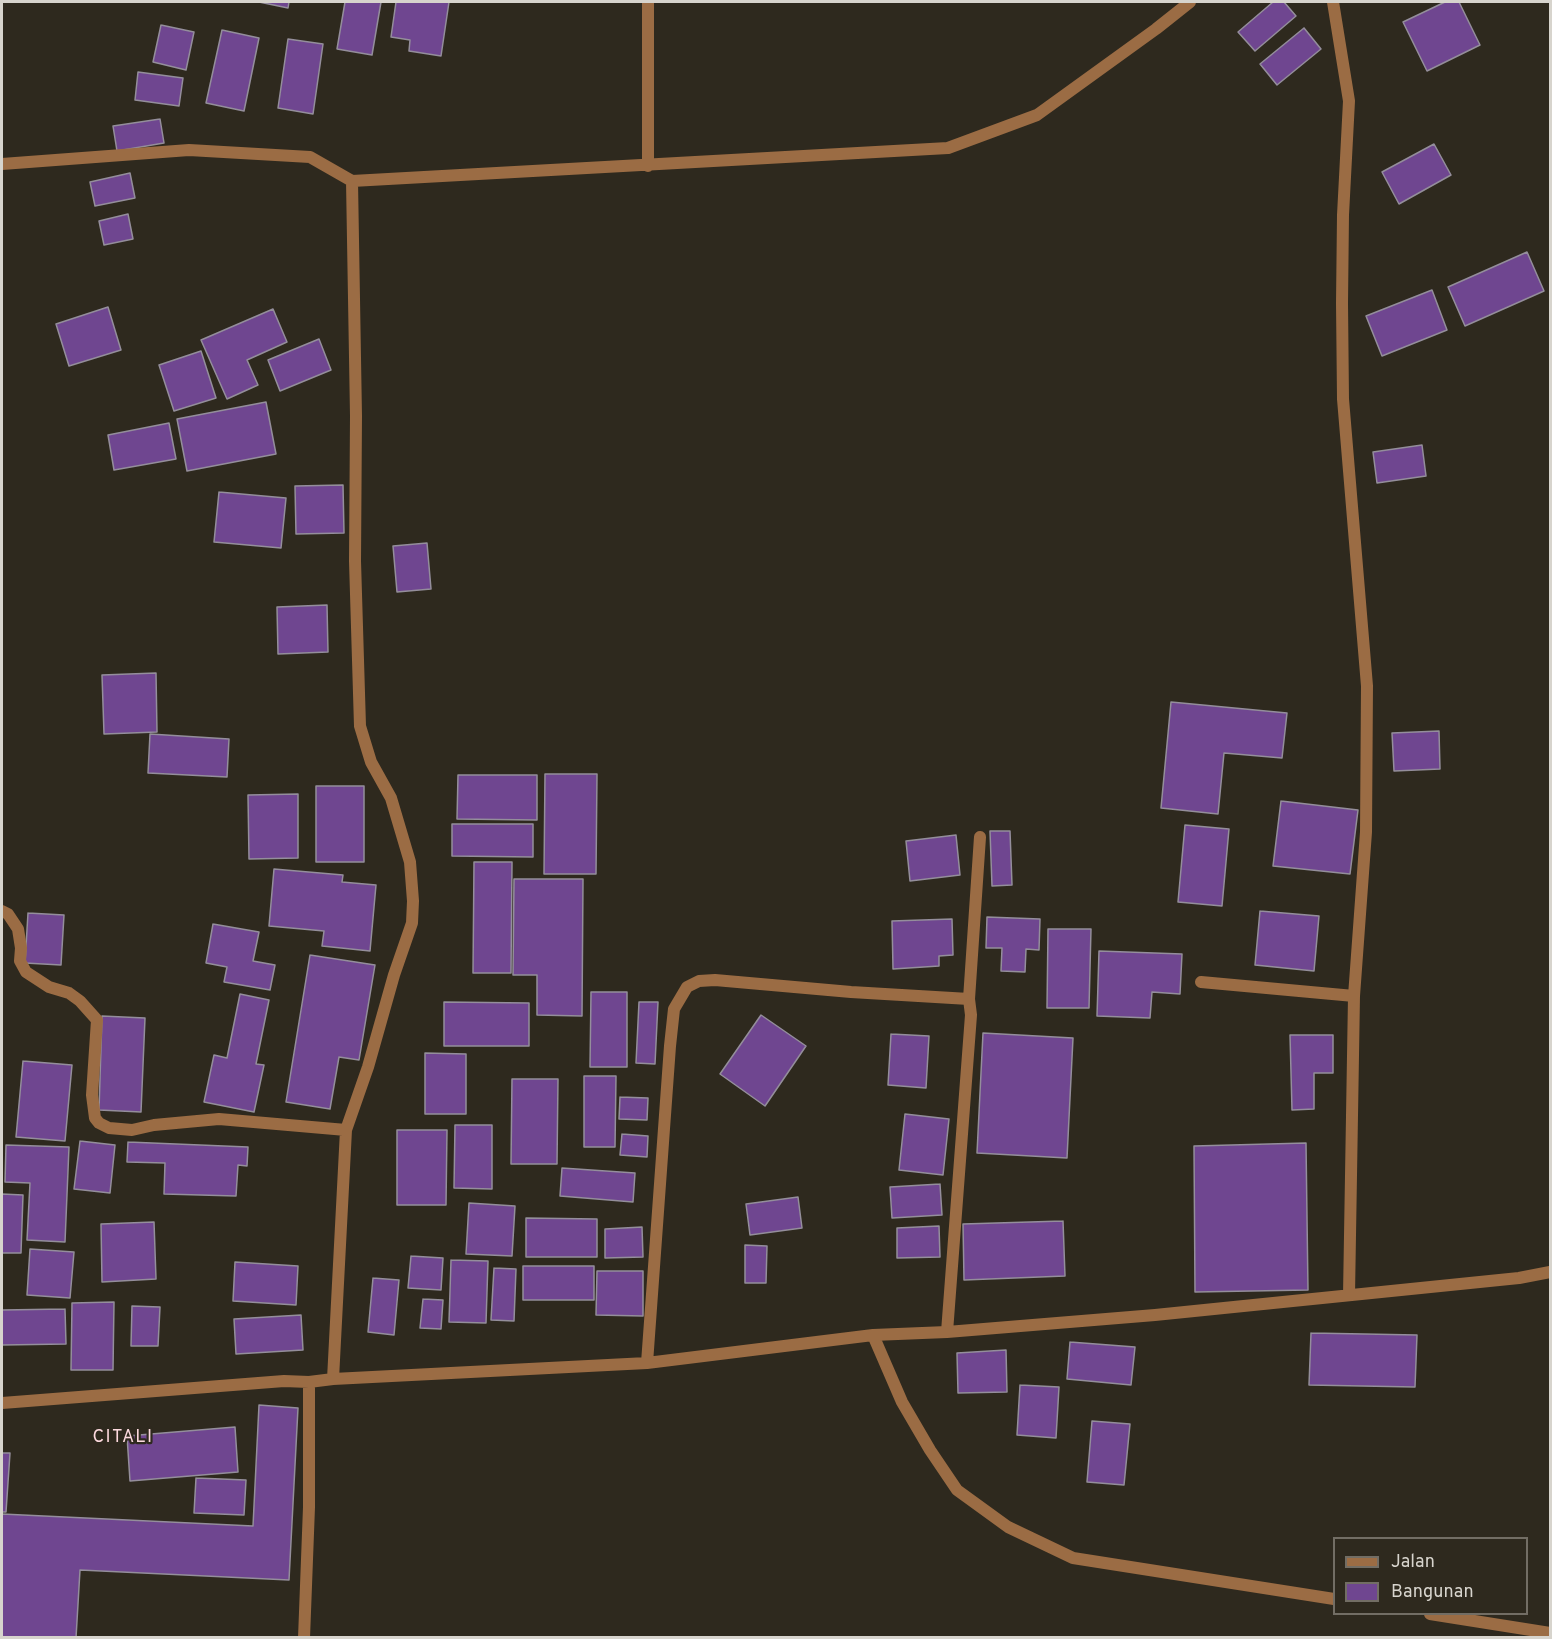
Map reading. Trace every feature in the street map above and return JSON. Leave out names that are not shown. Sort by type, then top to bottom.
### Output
[{"type":"street","points":[[648,2],[648,166]]},
{"type":"street","points":[[2,164],[189,150],[310,158],[352,181],[948,148],[1037,115],[1190,2]]},
{"type":"street","points":[[1333,2],[1349,101],[1343,237],[1343,399],[1367,686],[1366,832],[1354,996],[1349,1295]]},
{"type":"street","points":[[333,1379],[346,1130],[368,1067],[394,975],[412,923],[413,901],[410,862],[391,798],[371,762],[360,726],[355,561],[356,416],[352,181]]},
{"type":"street","points":[[947,1332],[971,1015],[969,999],[980,837]]},
{"type":"street","points":[[2,911],[8,914],[18,928],[20,961],[26,972],[49,987],[69,993],[80,1001],[97,1020],[92,1095],[95,1118],[99,1123],[109,1128],[132,1130],[154,1125],[219,1119],[346,1130]]},
{"type":"street","points":[[647,1363],[670,1046],[674,1009],[687,987],[699,981],[715,980],[851,992],[969,999]]},
{"type":"street","points":[[1201,982],[1354,996]]},
{"type":"street","points":[[2,1403],[284,1381],[309,1382],[647,1363],[873,1335],[947,1332],[1155,1315],[1519,1278],[1551,1272]]},
{"type":"street","points":[[873,1335],[902,1402],[957,1490],[1008,1527],[1073,1558],[1333,1599]]},
{"type":"street","points":[[304,1638],[309,1507],[309,1382]]},
{"type":"street","points":[[1436,1615],[1551,1633]]},
{"type":"building","points":[[259,2],[289,2],[288,8]]},
{"type":"building","points":[[345,2],[381,2],[372,55],[337,49]]},
{"type":"building","points":[[396,2],[449,2],[441,56],[409,51],[410,40],[391,37]]},
{"type":"building","points":[[1273,2],[1284,2],[1296,16],[1255,51],[1238,32]]},
{"type":"building","points":[[1445,2],[1459,2],[1480,45],[1427,71],[1403,22]]},
{"type":"building","points":[[161,25],[194,32],[186,70],[153,62]]},
{"type":"building","points":[[1304,28],[1321,49],[1277,85],[1260,64]]},
{"type":"building","points":[[222,30],[259,38],[244,111],[206,103]]},
{"type":"building","points":[[288,39],[323,44],[313,114],[278,108]]},
{"type":"building","points":[[138,72],[183,78],[179,106],[135,100]]},
{"type":"building","points":[[160,119],[164,143],[117,151],[113,126]]},
{"type":"building","points":[[1434,144],[1451,175],[1399,204],[1382,172]]},
{"type":"building","points":[[130,173],[135,198],[95,206],[90,182]]},
{"type":"building","points":[[128,214],[133,239],[104,245],[99,221]]},
{"type":"building","points":[[1527,252],[1544,291],[1465,326],[1448,287]]},
{"type":"building","points":[[1432,290],[1447,330],[1382,356],[1366,316]]},
{"type":"building","points":[[108,307],[121,350],[69,366],[56,324]]},
{"type":"building","points":[[273,309],[287,342],[247,360],[258,385],[227,399],[201,340]]},
{"type":"building","points":[[319,339],[331,370],[280,391],[268,360]]},
{"type":"building","points":[[201,351],[216,398],[174,411],[159,365]]},
{"type":"building","points":[[266,402],[276,454],[187,471],[177,419]]},
{"type":"building","points":[[169,423],[176,459],[114,470],[108,435]]},
{"type":"building","points":[[1422,445],[1426,476],[1377,483],[1373,452]]},
{"type":"building","points":[[343,485],[344,533],[296,534],[295,486]]},
{"type":"building","points":[[219,492],[286,498],[281,548],[214,542]]},
{"type":"building","points":[[427,543],[431,589],[397,592],[393,546]]},
{"type":"building","points":[[327,605],[328,652],[278,654],[277,607]]},
{"type":"building","points":[[156,673],[157,732],[104,734],[102,675]]},
{"type":"building","points":[[1171,702],[1287,713],[1282,758],[1224,753],[1218,814],[1161,808]]},
{"type":"building","points":[[1439,731],[1440,769],[1394,771],[1392,733]]},
{"type":"building","points":[[150,734],[229,739],[227,777],[148,773]]},
{"type":"building","points":[[545,774],[597,774],[596,874],[544,874]]},
{"type":"building","points":[[458,775],[537,775],[537,820],[457,819]]},
{"type":"building","points":[[316,786],[364,786],[364,862],[316,862]]},
{"type":"building","points":[[298,794],[298,858],[249,859],[248,795]]},
{"type":"building","points":[[1281,801],[1358,810],[1350,874],[1273,866]]},
{"type":"building","points":[[452,824],[533,824],[533,857],[452,856]]},
{"type":"building","points":[[1185,825],[1229,829],[1222,906],[1178,902]]},
{"type":"building","points":[[990,831],[1010,831],[1012,885],[992,886]]},
{"type":"building","points":[[956,835],[960,875],[910,881],[906,841]]},
{"type":"building","points":[[474,862],[512,862],[511,973],[473,973]]},
{"type":"building","points":[[274,869],[343,875],[342,882],[376,885],[370,951],[322,946],[324,931],[269,926]]},
{"type":"building","points":[[514,879],[583,879],[582,1016],[537,1015],[537,975],[513,975]]},
{"type":"building","points":[[1260,911],[1319,916],[1314,971],[1255,965]]},
{"type":"building","points":[[28,913],[64,915],[61,965],[25,963]]},
{"type":"building","points":[[987,917],[1040,919],[1039,950],[1026,949],[1025,972],[1001,971],[1002,948],[986,948]]},
{"type":"building","points":[[952,919],[953,955],[939,956],[939,966],[893,969],[892,921]]},
{"type":"building","points":[[213,924],[259,932],[253,961],[275,965],[270,990],[224,982],[227,967],[206,963]]},
{"type":"building","points":[[1048,929],[1091,929],[1089,1008],[1047,1008]]},
{"type":"building","points":[[1099,951],[1182,954],[1180,994],[1152,992],[1150,1018],[1097,1016]]},
{"type":"building","points":[[310,955],[375,965],[359,1060],[339,1057],[330,1109],[286,1102]]},
{"type":"building","points":[[591,992],[627,992],[627,1067],[590,1067]]},
{"type":"building","points":[[240,994],[269,1000],[256,1064],[264,1065],[254,1112],[204,1102],[214,1055],[227,1058]]},
{"type":"building","points":[[444,1002],[529,1003],[529,1046],[444,1046]]},
{"type":"building","points":[[639,1002],[658,1002],[655,1064],[636,1063]]},
{"type":"building","points":[[761,1015],[806,1046],[765,1106],[720,1074]]},
{"type":"building","points":[[102,1016],[145,1018],[141,1112],[99,1110]]},
{"type":"building","points":[[983,1033],[1073,1038],[1067,1158],[977,1153]]},
{"type":"building","points":[[891,1034],[929,1036],[926,1088],[888,1085]]},
{"type":"building","points":[[1290,1035],[1333,1035],[1333,1073],[1314,1073],[1314,1109],[1292,1110]]},
{"type":"building","points":[[425,1053],[466,1054],[466,1114],[425,1114]]},
{"type":"building","points":[[23,1061],[72,1065],[65,1141],[16,1137]]},
{"type":"building","points":[[584,1076],[616,1076],[615,1147],[584,1147]]},
{"type":"building","points":[[512,1079],[558,1079],[557,1164],[511,1164]]},
{"type":"building","points":[[620,1097],[648,1098],[647,1120],[619,1119]]},
{"type":"building","points":[[905,1114],[949,1119],[943,1175],[899,1170]]},
{"type":"building","points":[[455,1125],[492,1125],[492,1189],[454,1188]]},
{"type":"building","points":[[397,1130],[447,1130],[446,1205],[397,1205]]},
{"type":"building","points":[[622,1134],[648,1136],[647,1157],[620,1155]]},
{"type":"building","points":[[80,1141],[115,1145],[110,1193],[74,1189]]},
{"type":"building","points":[[128,1142],[248,1147],[247,1166],[238,1165],[236,1196],[164,1194],[165,1163],[127,1162]]},
{"type":"building","points":[[1306,1143],[1308,1290],[1195,1292],[1194,1146]]},
{"type":"building","points":[[6,1145],[69,1147],[65,1242],[27,1240],[30,1183],[5,1182]]},
{"type":"building","points":[[562,1168],[635,1173],[633,1202],[560,1196]]},
{"type":"building","points":[[940,1184],[942,1215],[892,1218],[890,1187]]},
{"type":"building","points":[[2,1194],[23,1195],[21,1253],[2,1253]]},
{"type":"building","points":[[798,1197],[802,1228],[750,1235],[746,1204]]},
{"type":"building","points":[[469,1203],[515,1206],[512,1256],[466,1254]]},
{"type":"building","points":[[526,1218],[597,1219],[597,1257],[526,1257]]},
{"type":"building","points":[[1063,1221],[1065,1276],[964,1280],[963,1224]]},
{"type":"building","points":[[154,1222],[156,1279],[102,1282],[101,1224]]},
{"type":"building","points":[[939,1226],[940,1257],[897,1258],[897,1228]]},
{"type":"building","points":[[642,1227],[643,1257],[605,1258],[605,1229]]},
{"type":"building","points":[[745,1245],[767,1246],[766,1283],[745,1283]]},
{"type":"building","points":[[30,1249],[74,1252],[70,1298],[27,1295]]},
{"type":"building","points":[[411,1256],[443,1258],[441,1290],[408,1288]]},
{"type":"building","points":[[451,1260],[488,1261],[486,1323],[449,1322]]},
{"type":"building","points":[[235,1262],[298,1266],[296,1305],[233,1301]]},
{"type":"building","points":[[523,1266],[594,1266],[594,1300],[523,1300]]},
{"type":"building","points":[[494,1268],[516,1269],[514,1321],[491,1320]]},
{"type":"building","points":[[597,1271],[643,1271],[643,1316],[596,1315]]},
{"type":"building","points":[[373,1278],[399,1280],[394,1335],[368,1332]]},
{"type":"building","points":[[423,1299],[443,1300],[441,1329],[420,1328]]},
{"type":"building","points":[[114,1302],[113,1370],[71,1370],[72,1303]]},
{"type":"building","points":[[132,1306],[160,1307],[158,1346],[131,1346]]},
{"type":"building","points":[[65,1309],[66,1344],[2,1345],[2,1310]]},
{"type":"building","points":[[301,1315],[303,1350],[236,1354],[234,1319]]},
{"type":"building","points":[[1311,1333],[1417,1335],[1415,1387],[1309,1385]]},
{"type":"building","points":[[1070,1342],[1135,1347],[1131,1385],[1067,1379]]},
{"type":"building","points":[[1006,1350],[1007,1392],[958,1393],[957,1353]]},
{"type":"building","points":[[1020,1385],[1059,1387],[1056,1438],[1017,1435]]},
{"type":"building","points":[[259,1405],[298,1408],[289,1580],[80,1570],[76,1638],[2,1638],[2,1514],[253,1526]]},
{"type":"building","points":[[1092,1421],[1130,1424],[1124,1485],[1087,1482]]},
{"type":"building","points":[[235,1427],[238,1472],[130,1481],[127,1436]]},
{"type":"building","points":[[2,1453],[10,1453],[6,1512],[2,1512]]},
{"type":"building","points":[[196,1478],[246,1480],[244,1515],[194,1513]]},
{"type":"district","name":"CITALI","points":[[123,1438]]}]
